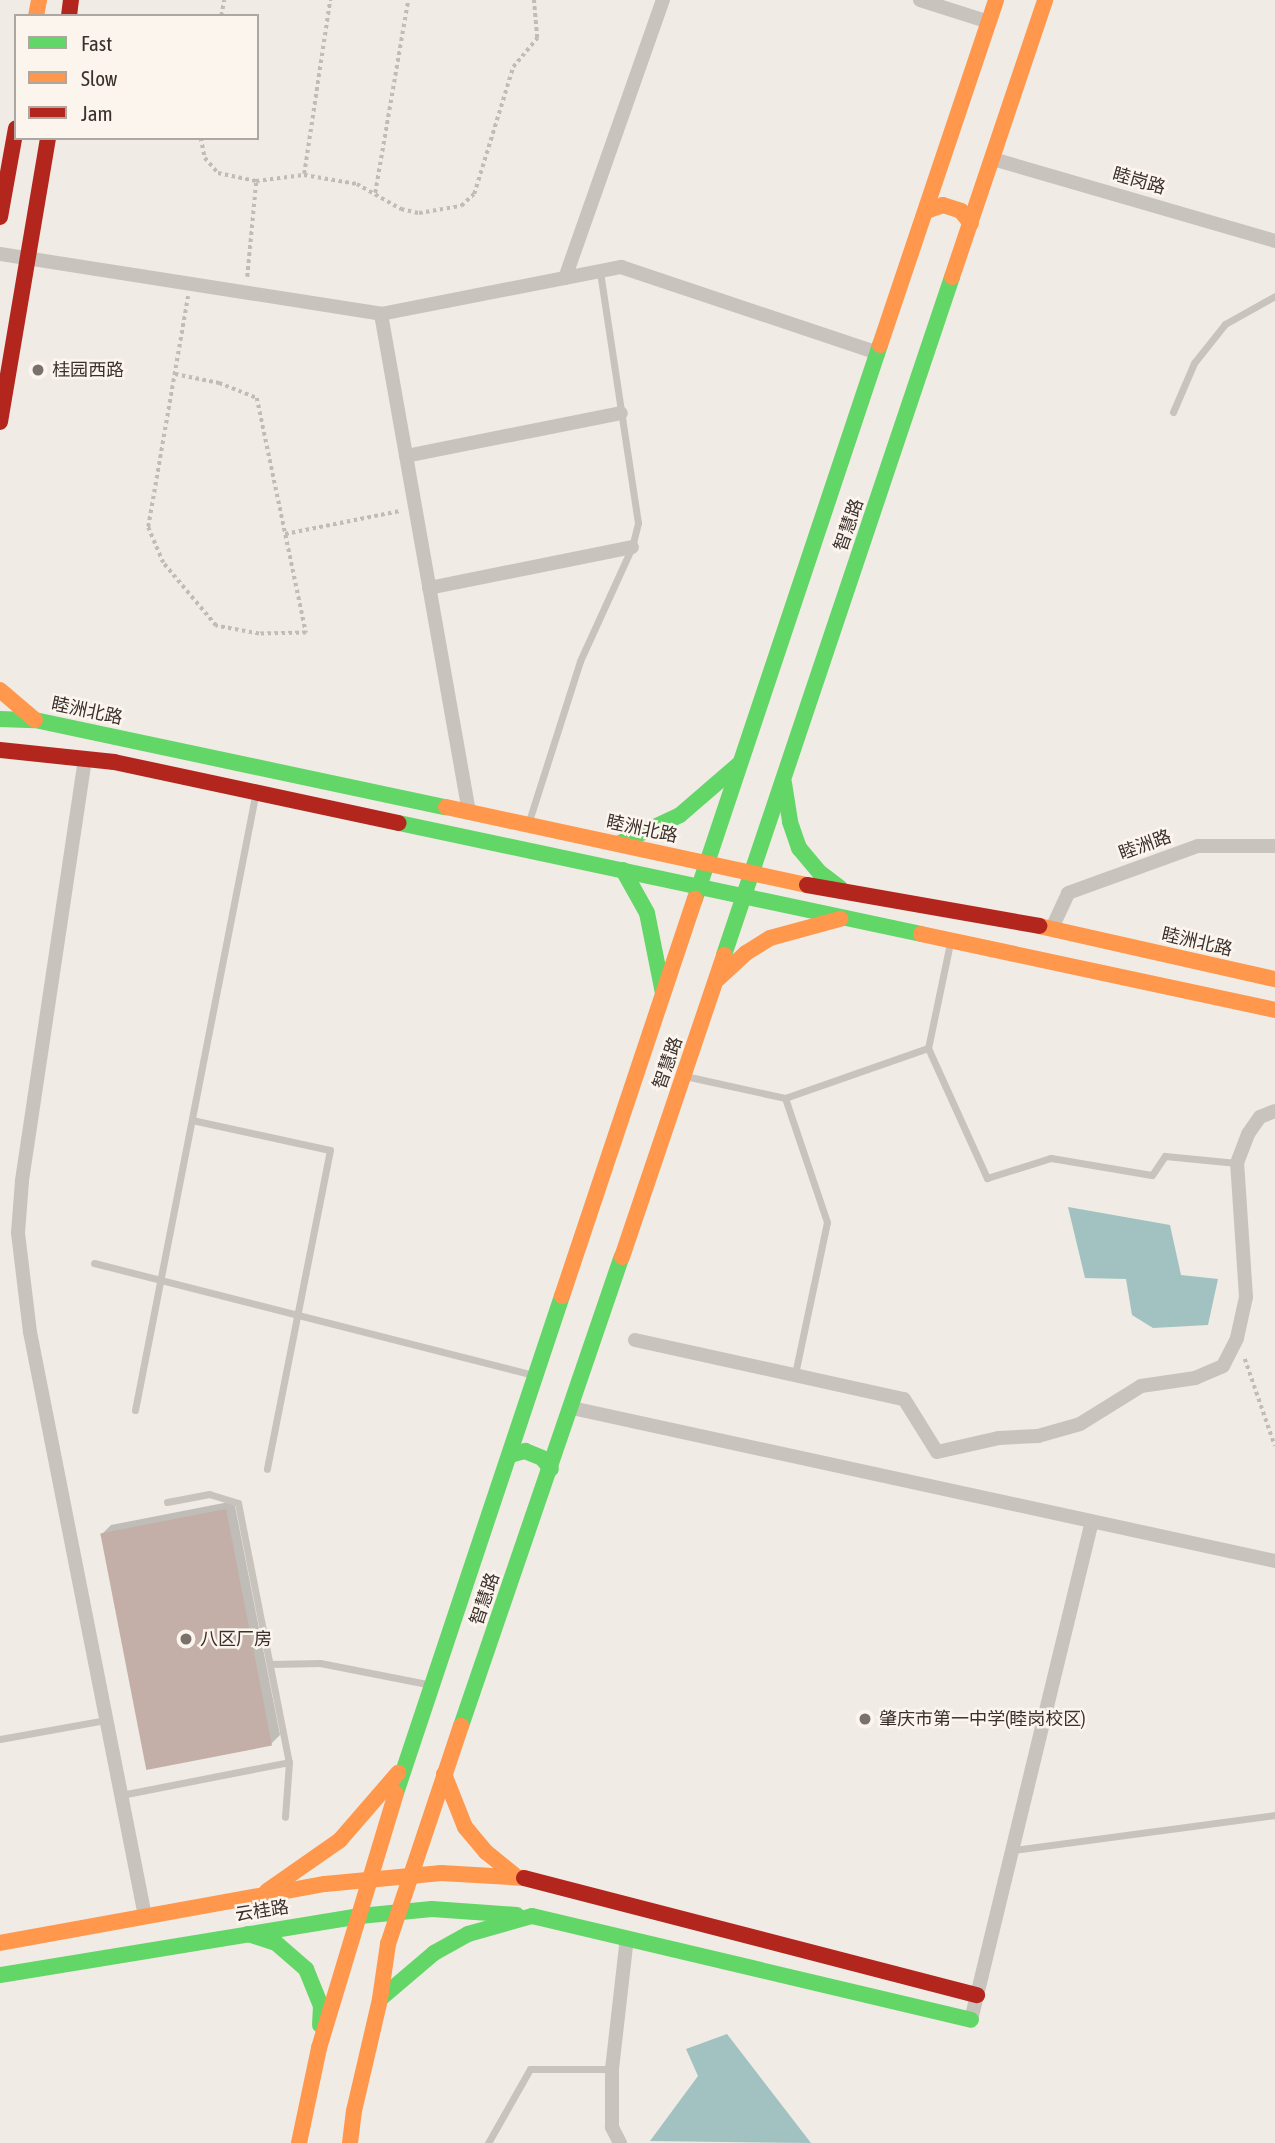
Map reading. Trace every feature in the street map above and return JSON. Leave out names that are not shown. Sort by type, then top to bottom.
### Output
[{"type":"main road","name":"智慧路","points":[[299,2143],[320,2049],[404,1767],[996,0]]},
{"type":"main road","name":"智慧路","points":[[350,2143],[354,2111],[380,1999],[388,1944],[397,1913],[572,1408],[1045,0]]},
{"type":"main road","points":[[0,217],[14,139]]},
{"type":"main road","points":[[0,422],[48,140]]},
{"type":"main road","points":[[926,211],[943,205],[961,211],[971,224]]},
{"type":"main road","points":[[0,690],[35,720]]},
{"type":"main road","name":"睦洲北路","points":[[0,719],[35,720],[707,862],[751,875],[1052,928],[1275,979]]},
{"type":"main road","points":[[0,750],[114,762],[1275,1010]]},
{"type":"main road","points":[[618,844],[680,815],[740,762]]},
{"type":"main road","points":[[783,780],[790,822],[799,848],[818,872],[845,891]]},
{"type":"main road","points":[[623,870],[647,913],[663,994]]},
{"type":"main road","points":[[716,980],[746,953],[770,938],[848,918]]},
{"type":"main road","points":[[510,1455],[525,1451],[542,1458],[551,1469]]},
{"type":"main road","points":[[259,1896],[323,1855],[340,1840],[404,1767]]},
{"type":"main road","points":[[444,1774],[465,1827],[486,1852],[514,1875],[977,1995]]},
{"type":"main road","name":"云桂路","points":[[0,1943],[259,1896],[371,1879],[514,1875]]},
{"type":"main road","name":"云桂路","points":[[0,1975],[245,1933],[360,1916],[432,1909],[532,1916],[971,2020]]},
{"type":"main road","points":[[380,1999],[434,1953],[468,1934],[532,1916]]},
{"type":"main road","points":[[245,1933],[276,1943],[306,1969],[321,2006],[320,2049]]},
{"type":"street","points":[[565,278],[663,0]]},
{"type":"street","points":[[920,0],[989,22]]},
{"type":"street","name":"睦岗路","points":[[993,159],[1275,241]]},
{"type":"street","points":[[0,254],[381,314],[621,268],[878,353]]},
{"type":"street","points":[[381,314],[469,812]]},
{"type":"street","points":[[406,456],[621,413]]},
{"type":"street","points":[[429,588],[632,547]]},
{"type":"street","points":[[85,759],[22,1181],[18,1233],[30,1332],[145,1916]]},
{"type":"street","name":"睦洲路","points":[[1052,928],[1068,893],[1198,846],[1275,846]]},
{"type":"street","points":[[635,1340],[904,1399],[937,1452],[999,1438],[1038,1436],[1080,1424],[1141,1386],[1195,1378],[1223,1366],[1237,1338],[1246,1297],[1237,1163],[1248,1134],[1260,1116],[1275,1111]]},
{"type":"street","points":[[572,1408],[1275,1561]]},
{"type":"street","points":[[971,2020],[1092,1521]]},
{"type":"street","points":[[620,2143],[612,2127],[612,2069],[627,1938]]},
{"type":"lane","points":[[527,825],[580,660],[632,547],[638,523],[600,272]]},
{"type":"lane","points":[[1173,412],[1194,363],[1226,324],[1275,296]]},
{"type":"lane","points":[[135,1410],[256,792]]},
{"type":"lane","points":[[951,939],[928,1048],[987,1178],[1051,1158],[1152,1175],[1165,1156],[1237,1163]]},
{"type":"lane","points":[[684,1076],[785,1098],[928,1048]]},
{"type":"lane","points":[[785,1098],[827,1222],[795,1375]]},
{"type":"lane","points":[[192,1120],[330,1150],[267,1469]]},
{"type":"lane","points":[[94,1263],[536,1376]]},
{"type":"lane","points":[[167,1502],[209,1494],[238,1503],[289,1762],[285,1817]]},
{"type":"lane","points":[[270,1664],[320,1663],[432,1685]]},
{"type":"lane","points":[[0,1739],[107,1720]]},
{"type":"lane","points":[[121,1795],[289,1762]]},
{"type":"lane","points":[[1012,1850],[1275,1815]]},
{"type":"lane","points":[[488,2143],[530,2069],[612,2069]]},
{"type":"path","points":[[303,175],[330,0]]},
{"type":"path","points":[[375,193],[408,0]]},
{"type":"path","points":[[201,140],[205,158],[218,173],[256,181],[303,175],[357,184],[401,209],[419,213],[461,206],[474,194],[513,67],[537,38],[534,0]]},
{"type":"path","points":[[245,293],[256,181]]},
{"type":"path","points":[[175,374],[219,383],[257,398],[306,634],[258,634],[216,626],[163,563],[148,527],[190,284]]},
{"type":"path","points":[[285,534],[415,509]]},
{"type":"path","points":[[1237,1338],[1275,1446]]},
{"type":"water","points":[[1068,1207],[1170,1225],[1181,1275],[1218,1279],[1208,1325],[1153,1328],[1132,1315],[1126,1279],[1085,1278]]},
{"type":"water","points":[[727,2034],[811,2143],[650,2141],[698,2076],[686,2049]]},
{"type":"building","name":"八区厂房","points":[[226,1509],[272,1746],[146,1770],[100,1533]]},
{"type":"traffic: fast","points":[[724,955],[952,277]]},
{"type":"traffic: fast","points":[[695,899],[880,345]]},
{"type":"traffic: fast","points":[[0,719],[35,720],[446,807]]},
{"type":"traffic: fast","points":[[618,844],[680,815],[739,764]]},
{"type":"traffic: fast","points":[[784,783],[790,822],[799,848],[819,872],[840,888]]},
{"type":"traffic: fast","points":[[399,823],[921,934]]},
{"type":"traffic: fast","points":[[623,870],[647,913],[663,993]]},
{"type":"traffic: fast","points":[[461,1726],[622,1257]]},
{"type":"traffic: fast","points":[[396,1793],[562,1296]]},
{"type":"traffic: fast","points":[[510,1455],[525,1451],[542,1458],[551,1469]]},
{"type":"traffic: fast","points":[[0,1975],[360,1916],[432,1909],[517,1915]]},
{"type":"traffic: fast","points":[[380,1999],[434,1953],[468,1934],[532,1916],[971,2020]]},
{"type":"traffic: fast","points":[[248,1934],[276,1943],[306,1969],[321,2006],[320,2025]]},
{"type":"traffic: slow","points":[[36,14],[39,0]]},
{"type":"traffic: slow","points":[[880,345],[996,0]]},
{"type":"traffic: slow","points":[[952,277],[1045,0]]},
{"type":"traffic: slow","points":[[926,211],[943,205],[961,211],[971,224]]},
{"type":"traffic: slow","points":[[0,690],[35,720]]},
{"type":"traffic: slow","points":[[446,807],[807,885]]},
{"type":"traffic: slow","points":[[562,1296],[695,899]]},
{"type":"traffic: slow","points":[[718,979],[746,953],[770,938],[840,919]]},
{"type":"traffic: slow","points":[[1039,926],[1275,979]]},
{"type":"traffic: slow","points":[[921,934],[1275,1010]]},
{"type":"traffic: slow","points":[[622,1257],[724,955]]},
{"type":"traffic: slow","points":[[350,2143],[354,2111],[380,1999],[388,1944],[461,1726]]},
{"type":"traffic: slow","points":[[267,1891],[340,1840],[398,1773]]},
{"type":"traffic: slow","points":[[444,1774],[465,1827],[486,1852],[514,1875]]},
{"type":"traffic: slow","points":[[299,2143],[319,2048],[396,1793]]},
{"type":"traffic: slow","points":[[0,1943],[325,1884],[441,1873],[524,1878]]},
{"type":"traffic: jam","points":[[69,14],[71,0]]},
{"type":"traffic: jam","points":[[0,217],[14,139]]},
{"type":"traffic: jam","points":[[0,422],[48,140]]},
{"type":"traffic: jam","points":[[0,750],[114,762],[399,823]]},
{"type":"traffic: jam","points":[[807,885],[1039,926]]},
{"type":"traffic: jam","points":[[524,1878],[977,1995]]},
{"type":"place","name":"桂园西路","points":[[38,370]]},
{"type":"place","name":"八区厂房","points":[[186,1639]]},
{"type":"place","name":"肇庆市第一中学(睦岗校区)","points":[[865,1719]]}]
